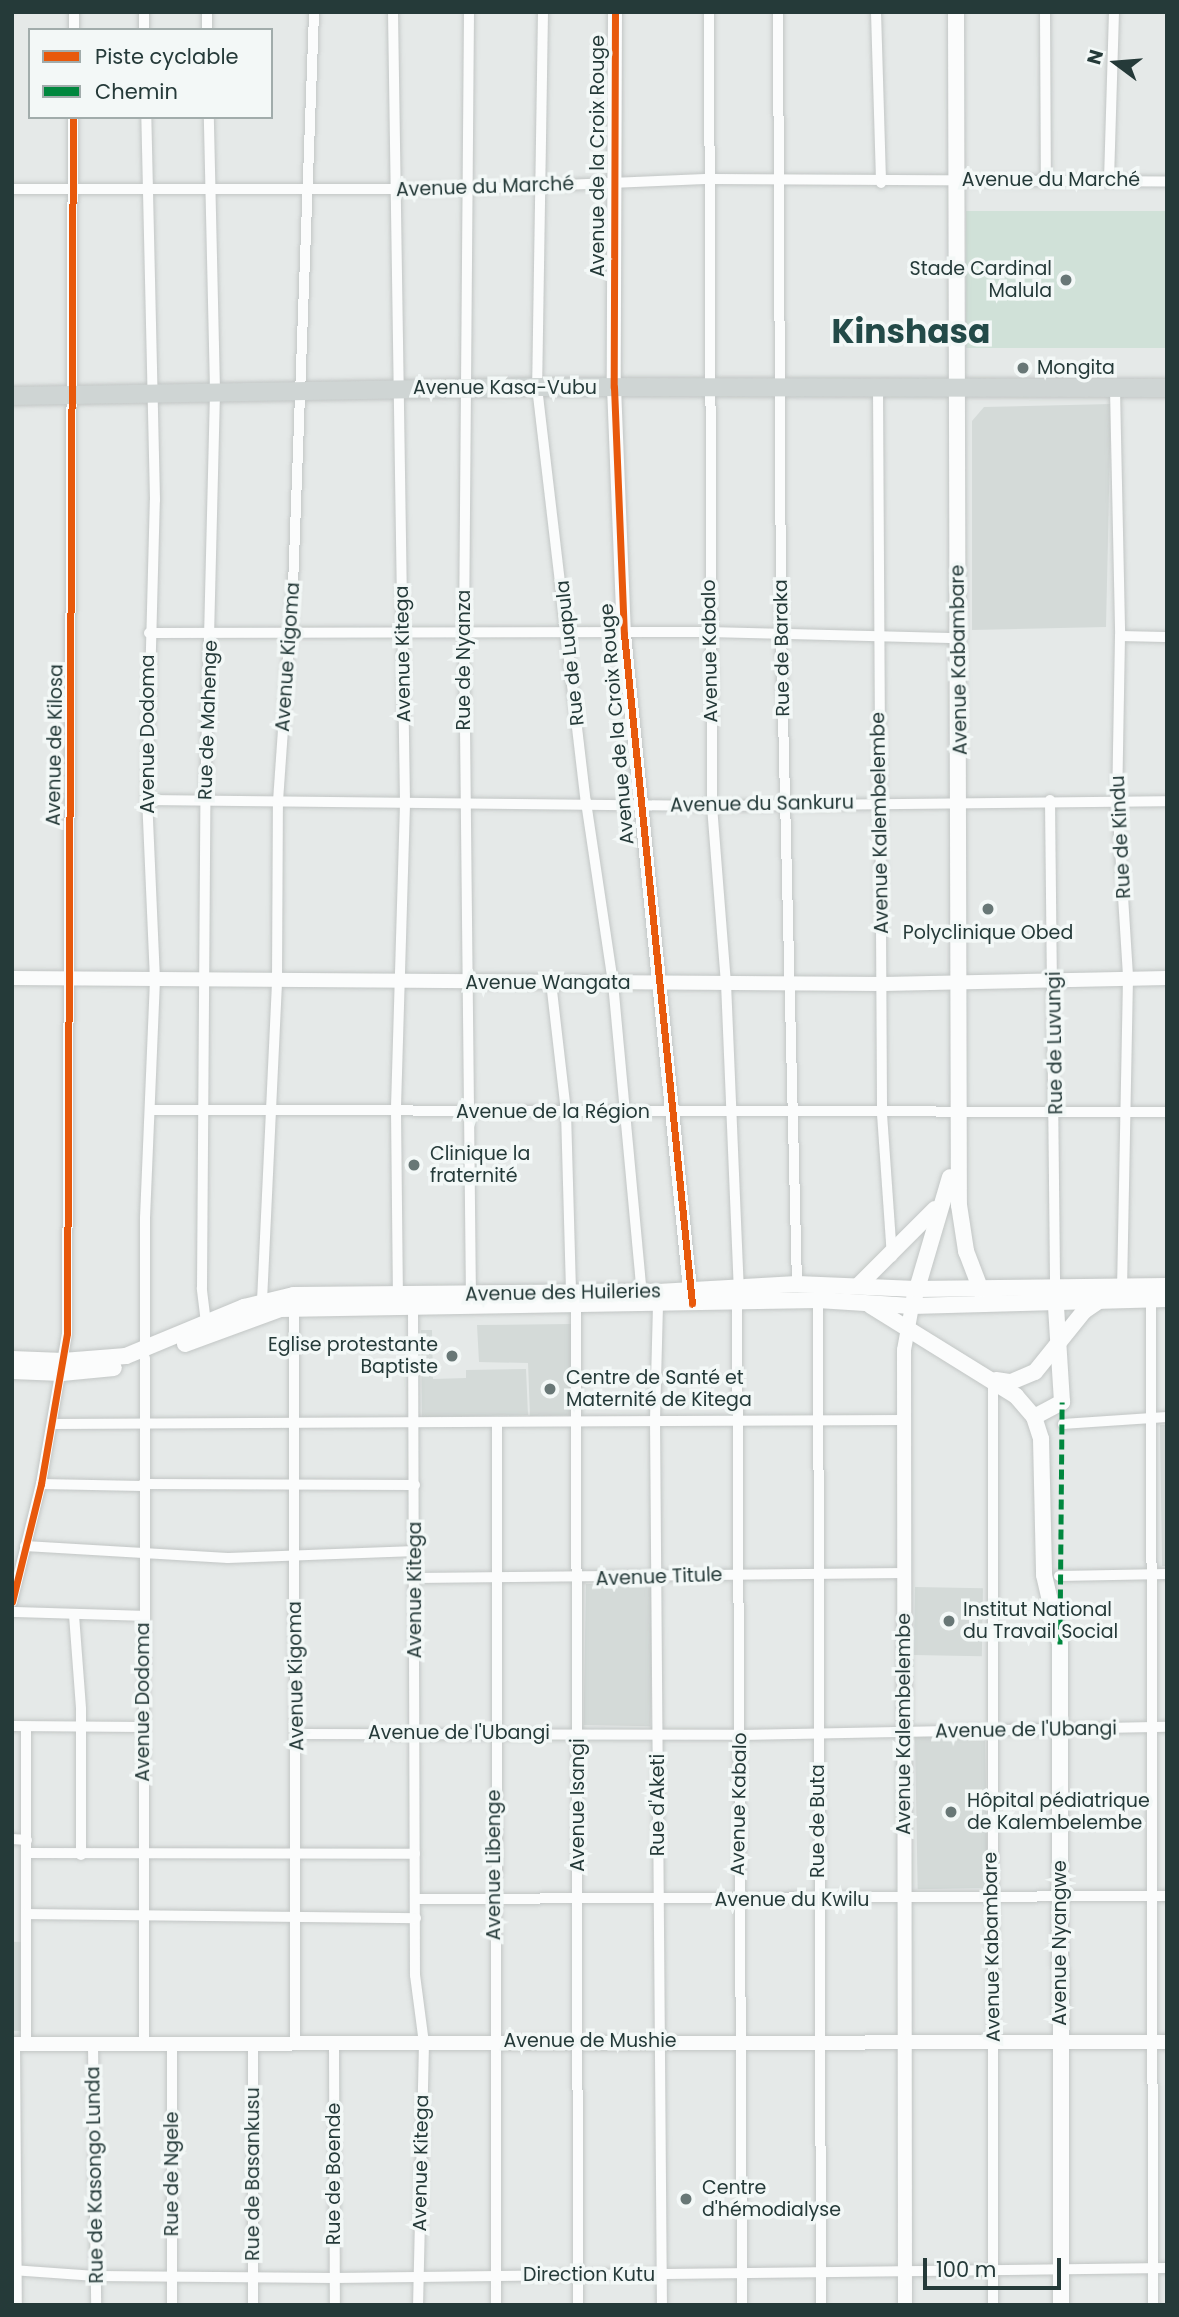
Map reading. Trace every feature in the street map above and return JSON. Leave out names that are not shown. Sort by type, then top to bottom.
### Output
[{"type":"main road","name":"Avenue Kabambare","points":[[956,12],[954,180],[960,638],[959,1151],[963,1238],[983,1295]]},
{"type":"main road","name":"Avenue Kasa-Vubu","points":[[12,396],[152,390],[537,387],[1167,388]]},
{"type":"main road","name":"Avenue Kalembelembe","points":[[912,1306],[939,1205],[950,1177]]},
{"type":"main road","points":[[858,1286],[892,1256],[939,1205]]},
{"type":"main road","name":"Avenue des Huileries","points":[[12,1371],[63,1367],[145,1354],[294,1302],[398,1296],[471,1301],[573,1300],[658,1305],[797,1284],[983,1295],[1055,1293],[1122,1286],[1167,1286]]},
{"type":"main road","name":"Avenue des Huileries","points":[[573,1300],[642,1293],[691,1298]]},
{"type":"main road","name":"Avenue des Huileries","points":[[1055,1293],[1102,1299],[1159,1299]]},
{"type":"main road","points":[[867,1304],[993,1379],[1034,1417],[1062,1402],[1061,1342],[1055,1293]]},
{"type":"main road","name":"Avenue des Huileries","points":[[738,1295],[912,1306],[983,1295]]},
{"type":"main road","points":[[993,1379],[1026,1378],[1048,1361],[1084,1311],[1102,1299]]},
{"type":"main road","name":"Avenue des Huileries","points":[[145,1354],[206,1323],[262,1301],[413,1308],[471,1301]]},
{"type":"main road","name":"Avenue des Huileries","points":[[12,1359],[63,1367]]},
{"type":"main road","name":"Avenue Nyangwe","points":[[1034,1417],[1043,1458],[1046,1591],[1060,1644],[1062,2305]]},
{"type":"street","name":"Avenue Kigoma","points":[[262,1301],[268,1110],[277,980],[278,801],[290,631],[314,12]]},
{"type":"street","name":"Avenue Kitega","points":[[393,12],[399,190],[405,804],[396,1111],[398,1296]]},
{"type":"street","name":"Rue de Nyanza","points":[[468,12],[464,801],[471,1301]]},
{"type":"street","name":"Rue de Luapula","points":[[543,12],[538,188],[537,387],[569,633],[586,802],[613,983],[642,1293]]},
{"type":"street","name":"Avenue de la Croix Rouge","points":[[615,12],[612,182],[614,387],[624,634],[638,806],[691,1298]]},
{"type":"street","name":"Avenue Kabalo","points":[[709,12],[711,387],[708,632],[712,806],[726,983],[738,1295],[741,1735],[738,1900],[742,2305]]},
{"type":"street","name":"Rue de Baraka","points":[[778,12],[777,387],[784,803],[797,1284]]},
{"type":"street","points":[[876,12],[881,183]]},
{"type":"street","points":[[1045,12],[1046,180]]},
{"type":"street","points":[[1109,180],[1114,12]]},
{"type":"street","name":"Avenue de Kilosa","points":[[12,1602],[41,1484],[63,1367],[68,1295],[73,119]]},
{"type":"street","name":"Avenue Dodoma","points":[[144,2045],[143,1485],[155,981],[147,800],[149,633],[155,500],[146,119]]},
{"type":"street","name":"Rue de Mahenge","points":[[206,1323],[202,1110],[205,801],[212,632],[215,390],[209,119]]},
{"type":"street","name":"Avenue du Marché","points":[[12,189],[469,189],[711,179],[881,183],[954,180],[1167,181]]},
{"type":"street","name":"Avenue Kalembelembe","points":[[878,388],[882,1114],[892,1256]]},
{"type":"street","name":"Rue de Kindu","points":[[1115,389],[1120,636],[1117,799],[1128,978],[1128,1111],[1122,1286]]},
{"type":"street","points":[[149,633],[708,632],[960,638]]},
{"type":"street","points":[[1120,636],[1167,637]]},
{"type":"street","name":"Avenue du Sankuru","points":[[147,800],[405,804],[464,801],[586,802],[638,806],[1117,799],[1167,801]]},
{"type":"street","name":"Rue de Luvungi","points":[[1050,800],[1055,980],[1055,1293]]},
{"type":"street","name":"Avenue Wangata","points":[[12,978],[659,984],[883,984],[1167,978]]},
{"type":"street","name":"Avenue Isangi","points":[[551,982],[566,1112],[578,1424],[578,2305]]},
{"type":"street","name":"Avenue de la Région","points":[[150,1110],[470,1113],[792,1111],[882,1114],[1167,1112]]},
{"type":"street","name":"Avenue Kalembelembe","points":[[950,1177],[959,1151]]},
{"type":"street","points":[[1153,2305],[1160,2042],[1152,1896],[1151,1417],[1159,1299]]},
{"type":"street","name":"Rue de Buta","points":[[818,1300],[821,2305]]},
{"type":"street","name":"Avenue Kigoma","points":[[294,1302],[297,1734],[295,2043]]},
{"type":"street","name":"Rue d'Aketi","points":[[658,1305],[654,1420],[659,1579],[657,1901],[661,2040],[662,2305]]},
{"type":"street","name":"Avenue Kalembelembe","points":[[905,2305],[904,1420],[908,1328],[912,1306]]},
{"type":"street","name":"Avenue Kitega","points":[[413,1308],[416,1551],[415,1975],[424,2043],[418,2305]]},
{"type":"street","name":"Avenue Kabambare","points":[[993,1379],[993,2305]]},
{"type":"street","points":[[1063,1424],[1167,1417]]},
{"type":"street","points":[[52,1424],[296,1421],[497,1425],[654,1420],[904,1420]]},
{"type":"street","name":"Avenue Libenge","points":[[496,2305],[494,1733],[497,1425]]},
{"type":"street","points":[[41,1484],[415,1485]]},
{"type":"street","points":[[25,1546],[145,1556],[295,1557],[416,1551]]},
{"type":"street","name":"Avenue Titule","points":[[415,1578],[579,1580],[738,1574],[904,1573]]},
{"type":"street","points":[[1059,1576],[1167,1574]]},
{"type":"street","points":[[12,1612],[143,1616]]},
{"type":"street","points":[[74,1615],[80,1727],[81,1855]]},
{"type":"street","points":[[12,1726],[144,1727]]},
{"type":"street","points":[[17,2305],[15,2270],[18,2044],[26,1914],[26,1727]]},
{"type":"street","name":"Avenue de l'Ubangi","points":[[297,1734],[577,1732],[741,1735],[1167,1727]]},
{"type":"street","points":[[12,1839],[27,1840]]},
{"type":"street","points":[[27,1853],[415,1854]]},
{"type":"street","name":"Avenue du Kwilu","points":[[416,1899],[494,1902],[818,1900],[1060,1893],[1167,1896]]},
{"type":"street","points":[[26,1914],[415,1918]]},
{"type":"street","name":"Avenue de Mushie","points":[[18,2044],[739,2039],[1160,2042]]},
{"type":"street","name":"Rue de Boende","points":[[334,2043],[335,2305]]},
{"type":"street","name":"Rue de Ngele","points":[[172,2044],[173,2305]]},
{"type":"street","name":"Rue de Basankusu","points":[[253,2044],[253,2305]]},
{"type":"street","name":"Rue de Kasongo Lunda","points":[[93,2045],[96,2305]]},
{"type":"street","name":"Direction Kutu","points":[[15,2270],[96,2276],[335,2277],[1167,2268]]},
{"type":"shaded area","name":"Stade Cardinal Malula","points":[[966,211],[1167,211],[1167,348],[966,348]]},
{"type":"shaded area","points":[[1111,404],[1106,627],[972,630],[972,421],[984,407]]},
{"type":"shaded area","name":"Centre de Santé et Maternité de Kitega","points":[[571,1324],[571,1415],[530,1416],[528,1363],[479,1362],[477,1325]]},
{"type":"shaded area","points":[[421,1330],[432,1330],[433,1379],[466,1378],[466,1370],[526,1369],[528,1415],[422,1417]]},
{"type":"shaded area","points":[[1160,1425],[1167,1425],[1167,1566],[1162,1566]]},
{"type":"shaded area","points":[[586,1584],[653,1585],[651,1726],[584,1725]]},
{"type":"shaded area","name":"Institut National du Travail Social","points":[[915,1587],[983,1588],[982,1656],[914,1655]]},
{"type":"shaded area","name":"Hôpital pédiatrique de Kalembelembe","points":[[985,1736],[988,1888],[918,1889],[915,1737]]},
{"type":"shaded area","points":[[12,1942],[23,1942],[21,2031],[12,2031]]},
{"type":"marked path","points":[[1060,1644],[1062,1402]]},
{"type":"cycle path","points":[[615,12],[614,387],[624,634],[692,1304]]},
{"type":"cycle path","points":[[12,1602],[41,1484],[67,1333],[73,119]]},
{"type":"place","name":"Stade Cardinal Malula","points":[[1066,280]]},
{"type":"place","name":"Mongita","points":[[1023,368]]},
{"type":"place","name":"Polyclinique Obed","points":[[988,909]]},
{"type":"place","name":"Clinique la fraternité","points":[[414,1165]]},
{"type":"place","name":"Eglise protestante Baptiste","points":[[452,1356]]},
{"type":"place","name":"Centre de Santé et Maternité de Kitega","points":[[550,1389]]},
{"type":"place","name":"Institut National du Travail Social","points":[[949,1621]]},
{"type":"place","name":"Hôpital pédiatrique de Kalembelembe","points":[[951,1812]]},
{"type":"place","name":"Centre d'hémodialyse","points":[[686,2199]]},
{"type":"district","name":"Kinshasa","points":[[911,332]]}]
